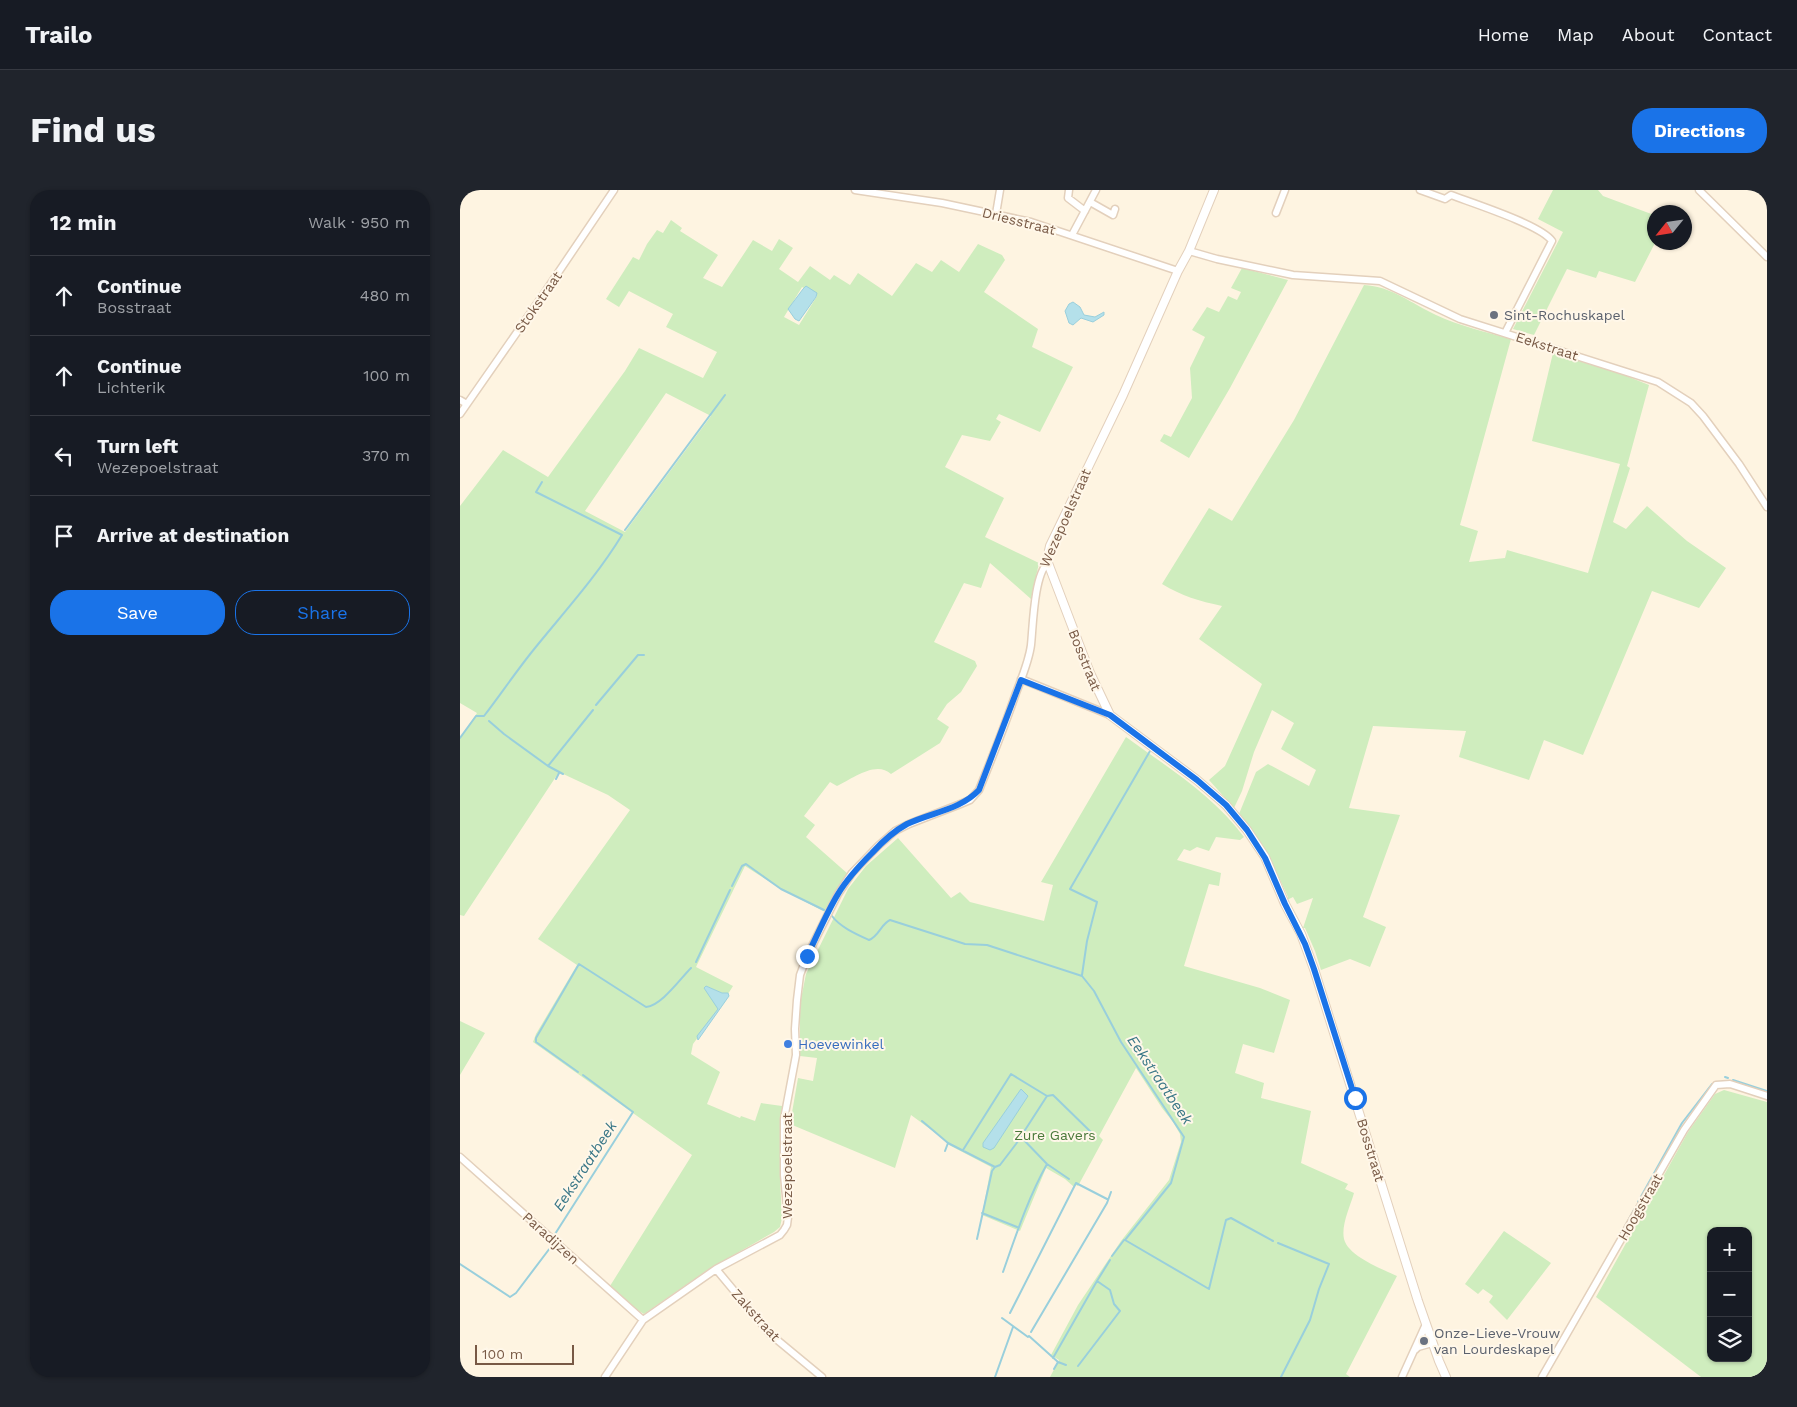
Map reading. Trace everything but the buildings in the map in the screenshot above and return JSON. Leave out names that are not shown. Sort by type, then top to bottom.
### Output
[{"type":"street","name":"Stokstraat","points":[[460,414],[614,190]]},
{"type":"street","name":"Driesstraat","points":[[855,190],[942,203],[1031,222],[1178,271]]},
{"type":"street","points":[[996,214],[1000,190]]},
{"type":"street","points":[[1069,190],[1068,198],[1071,202],[1085,211]]},
{"type":"street","points":[[1072,235],[1096,190]]},
{"type":"street","name":"Wezepoelstraat","points":[[605,1377],[643,1320],[716,1269],[780,1235],[787,1225],[784,1175],[784,1119],[796,1055],[795,1029],[800,975],[807,956],[838,894],[852,873],[878,846],[908,824],[967,801],[979,790],[1021,680],[1030,646],[1035,600],[1040,576],[1048,563],[1050,547],[1123,395],[1178,271],[1189,251],[1214,190]]},
{"type":"street","points":[[1276,214],[1285,190]]},
{"type":"street","points":[[1420,190],[1445,199],[1452,193],[1512,219],[1547,236],[1552,241],[1505,333]]},
{"type":"street","points":[[1699,190],[1767,257]]},
{"type":"street","points":[[1090,202],[1113,215]]},
{"type":"street","name":"Eekstraat","points":[[1189,251],[1217,259],[1293,274],[1380,282],[1460,318],[1658,382],[1691,403],[1703,416],[1734,457],[1767,507]]},
{"type":"street","points":[[460,400],[467,404]]},
{"type":"street","name":"Bosstraat","points":[[1048,563],[1090,673],[1110,715],[1197,780],[1226,805],[1247,830],[1265,858],[1305,944],[1314,969],[1432,1343],[1446,1377]]},
{"type":"street","points":[[1021,680],[1110,715]]},
{"type":"street","name":"Hoogstraat","points":[[1542,1377],[1684,1130],[1707,1096],[1716,1085],[1730,1084],[1767,1096]]},
{"type":"street","name":"Paradijzen","points":[[460,1157],[643,1320]]},
{"type":"street","name":"Zakstraat","points":[[716,1269],[770,1334],[822,1377]]},
{"type":"street","points":[[1402,1377],[1426,1324]]},
{"type":"street","points":[[1413,1353],[1418,1347],[1432,1343]]},
{"type":"green space","points":[[1553,190],[1598,190],[1603,196],[1647,212],[1647,250],[1651,250],[1635,282],[1599,271],[1596,278],[1567,269],[1534,335],[1513,329],[1563,232],[1538,219]]},
{"type":"green space","points":[[671,220],[682,228],[680,231],[718,255],[703,278],[722,287],[753,240],[772,251],[779,239],[793,248],[779,269],[798,282],[810,266],[830,280],[834,275],[850,285],[858,273],[892,296],[916,263],[932,272],[941,260],[959,272],[978,244],[1002,255],[1005,260],[984,292],[1038,329],[1032,347],[1073,367],[1040,432],[999,414],[996,419],[1001,422],[990,441],[962,435],[945,467],[1004,498],[985,537],[1039,563],[1031,599],[990,563],[981,588],[964,583],[934,642],[975,661],[977,666],[961,692],[947,704],[937,719],[949,727],[940,743],[891,774],[885,770],[878,769],[864,772],[837,786],[830,782],[804,816],[815,825],[806,837],[848,874],[825,912],[781,889],[745,866],[696,967],[733,986],[728,994],[706,986],[704,988],[719,1009],[693,1044],[691,1054],[720,1072],[707,1104],[740,1118],[741,1116],[755,1121],[761,1103],[782,1106],[780,1179],[782,1218],[780,1227],[774,1232],[709,1269],[644,1314],[634,1308],[610,1286],[692,1155],[533,1042],[577,965],[538,939],[630,810],[608,795],[559,772],[464,916],[460,915],[460,738],[477,713],[460,703],[460,506],[503,450],[548,477],[625,371],[639,348],[703,378],[717,352],[666,327],[673,314],[629,291],[619,307],[606,299],[633,257],[639,260],[657,230],[663,233]],"holes":[[[802,287],[817,296],[799,325],[784,317]],[[666,393],[711,416],[625,532],[585,511]]]},
{"type":"green space","points":[[1242,268],[1288,280],[1230,388],[1189,458],[1160,441],[1164,434],[1171,437],[1192,398],[1190,368],[1205,337],[1192,330],[1207,307],[1219,312],[1228,296],[1237,300],[1241,292],[1231,288]]},
{"type":"green space","points":[[1364,285],[1392,292],[1436,315],[1454,322],[1511,339],[1460,525],[1478,531],[1469,562],[1505,558],[1507,550],[1588,573],[1620,464],[1532,441],[1553,353],[1624,375],[1649,385],[1627,466],[1630,468],[1613,522],[1626,529],[1647,506],[1687,541],[1726,568],[1699,608],[1652,591],[1583,755],[1544,740],[1529,780],[1459,757],[1466,731],[1373,726],[1349,808],[1400,815],[1363,917],[1386,927],[1370,967],[1350,959],[1321,970],[1315,951],[1305,928],[1303,928],[1313,898],[1297,904],[1293,897],[1287,900],[1288,897],[1267,852],[1239,814],[1256,772],[1268,764],[1309,786],[1316,770],[1281,749],[1294,723],[1272,710],[1254,752],[1242,791],[1234,808],[1209,780],[1225,766],[1262,684],[1199,639],[1222,606],[1191,598],[1162,584],[1209,508],[1232,521],[1294,420]]},
{"type":"green space","name":"Zure Gavers","points":[[1126,737],[1204,795],[1232,822],[1244,837],[1240,840],[1216,837],[1209,851],[1197,847],[1190,851],[1184,849],[1177,860],[1221,873],[1219,886],[1209,884],[1184,966],[1260,988],[1290,1000],[1274,1053],[1243,1044],[1235,1073],[1264,1083],[1261,1098],[1311,1111],[1301,1163],[1348,1184],[1345,1189],[1354,1193],[1346,1216],[1343,1234],[1347,1245],[1366,1261],[1397,1276],[1346,1374],[1350,1377],[1050,1377],[1059,1360],[1051,1355],[1078,1305],[1121,1241],[1169,1180],[1181,1142],[1180,1134],[1173,1122],[1136,1068],[1099,1136],[1103,1140],[1078,1186],[1074,1187],[1065,1179],[1046,1168],[1020,1231],[982,1215],[991,1167],[949,1145],[911,1115],[895,1168],[790,1124],[798,1078],[813,1081],[817,1058],[800,1056],[800,1004],[806,974],[848,889],[866,866],[898,838],[951,898],[960,892],[970,902],[1044,921],[1053,885],[1041,882]]},
{"type":"green space","points":[[460,1021],[485,1033],[460,1075]]},
{"type":"green space","points":[[1724,1090],[1767,1102],[1767,1377],[1701,1377],[1596,1297],[1688,1132],[1715,1094]]},
{"type":"green space","points":[[1504,1231],[1551,1263],[1507,1320],[1489,1302],[1493,1296],[1483,1289],[1478,1294],[1465,1284]]},
{"type":"water","points":[[806,286],[817,293],[799,321],[795,319],[788,309]]},
{"type":"water","points":[[1073,302],[1080,307],[1084,315],[1095,317],[1104,312],[1104,315],[1093,322],[1081,318],[1073,325],[1069,323],[1065,311],[1069,304]]},
{"type":"water","points":[[706,986],[722,993],[728,993],[729,996],[698,1040],[697,1036],[718,1009],[704,988]]},
{"type":"water","points":[[1021,1089],[1028,1096],[994,1148],[990,1150],[983,1147],[983,1143]]},
{"type":"waterway","points":[[625,530],[725,395]]},
{"type":"waterway","points":[[460,738],[476,716],[484,716],[528,656],[591,579],[622,535],[536,492],[542,482]]},
{"type":"waterway","points":[[596,705],[638,655],[644,655]]},
{"type":"waterway","points":[[489,721],[548,766],[593,710]]},
{"type":"waterway","points":[[1082,975],[1087,941],[1097,902],[1070,889],[1150,751]]},
{"type":"waterway","points":[[548,766],[563,774]]},
{"type":"waterway","points":[[556,779],[559,773]]},
{"type":"waterway","name":"Eekstraatbeek","points":[[732,886],[742,866],[746,864],[781,889],[824,910]]},
{"type":"waterway","name":"Eekstraatbeek","points":[[696,962],[730,890]]},
{"type":"waterway","name":"Eekstraatbeek","points":[[832,916],[844,927],[869,940],[890,920],[965,944],[987,945],[1082,976],[1094,991],[1121,1042],[1184,1137],[1171,1183],[1125,1240],[1209,1289],[1226,1220],[1231,1218],[1273,1241]]},
{"type":"waterway","name":"Eekstraatbeek","points":[[578,1072],[536,1042],[536,1038],[579,964],[646,1007],[664,997],[691,968]]},
{"type":"waterway","points":[[963,1150],[1011,1074],[1047,1096],[1016,1144],[1000,1165],[992,1171],[977,1239]]},
{"type":"waterway","name":"Eekstraatbeek","points":[[555,1234],[633,1112],[583,1075]]},
{"type":"waterway","name":"Eekstraatbeek","points":[[1733,1080],[1767,1091]]},
{"type":"waterway","name":"Eekstraatbeek","points":[[1638,1202],[1682,1123],[1712,1084]]},
{"type":"waterway","points":[[1047,1096],[1053,1095],[1096,1137]]},
{"type":"waterway","points":[[922,1121],[948,1143],[995,1167]]},
{"type":"waterway","points":[[1020,1136],[1047,1164],[1069,1179]]},
{"type":"waterway","points":[[945,1151],[948,1143]]},
{"type":"waterway","points":[[1003,1272],[1028,1203],[1047,1164]]},
{"type":"waterway","points":[[1010,1313],[1076,1183],[1107,1199]]},
{"type":"waterway","points":[[1031,1332],[1107,1203],[1111,1192]]},
{"type":"waterway","name":"Eekstraatbeek","points":[[1616,1243],[1635,1208]]},
{"type":"waterway","points":[[982,1213],[1017,1227]]},
{"type":"waterway","points":[[1112,1256],[1124,1240]]},
{"type":"waterway","name":"Eekstraatbeek","points":[[1278,1243],[1329,1264],[1310,1320],[1281,1377]]},
{"type":"waterway","name":"Eekstraatbeek","points":[[460,1264],[510,1297],[516,1293],[550,1248]]},
{"type":"waterway","points":[[1078,1366],[1120,1311],[1114,1304],[1110,1290],[1097,1281],[1110,1260]]},
{"type":"waterway","points":[[1053,1358],[1097,1281]]},
{"type":"waterway","points":[[1002,1318],[1028,1337]]},
{"type":"waterway","points":[[995,1377],[1013,1327]]},
{"type":"waterway","points":[[1029,1336],[1058,1362],[1054,1369]]},
{"type":"waterway","points":[[1058,1362],[1066,1365]]},
{"type":"place","name":"Sint-Rochuskapel","points":[[1494,315]]},
{"type":"place","name":"Hoevewinkel","points":[[788,1044]]},
{"type":"place","name":"Onze-Lieve-Vrouw van Lourdeskapel","points":[[1424,1341]]},
{"type":"route","points":[[807,956],[838,894],[852,873],[878,846],[908,824],[970,800],[979,790],[1021,680],[1110,715],[1197,780],[1226,805],[1247,830],[1265,858],[1305,944],[1355,1098]]}]
